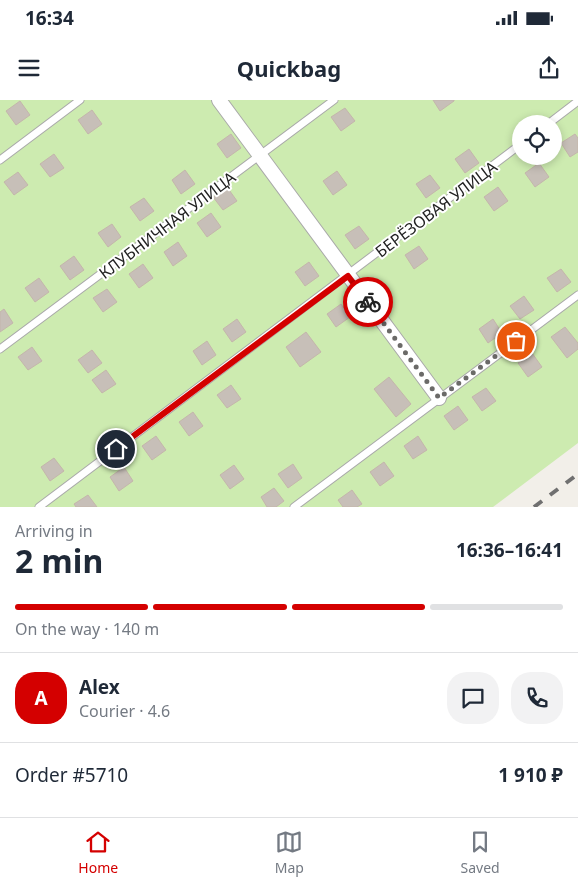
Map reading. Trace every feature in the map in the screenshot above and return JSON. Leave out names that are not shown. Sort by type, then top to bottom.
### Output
[{"type":"street","points":[[219,100],[439,398]]},
{"type":"lane","points":[[0,160],[80,100]]},
{"type":"lane","name":"КЛУБНИЧНАЯ УЛИЦА","points":[[0,349],[334,100]]},
{"type":"lane","points":[[560,115],[578,101]]},
{"type":"lane","name":"БЕРЁЗОВАЯ УЛИЦА","points":[[39,507],[512,151]]},
{"type":"lane","points":[[294,507],[578,294]]},
{"type":"green space","points":[[0,100],[578,100],[578,443],[493,507],[0,507]]},
{"type":"building","points":[[433,100],[454,100],[454,101],[440,111]]},
{"type":"building","points":[[20,101],[30,115],[16,125],[6,111]]},
{"type":"building","points":[[345,108],[355,121],[341,131],[331,117]]},
{"type":"building","points":[[92,110],[102,124],[88,134],[78,120]]},
{"type":"building","points":[[231,134],[241,148],[227,158],[217,144]]},
{"type":"building","points":[[575,134],[578,138],[578,152],[570,157],[562,142]]},
{"type":"building","points":[[469,149],[479,163],[465,173],[455,159]]},
{"type":"building","points":[[54,154],[64,168],[50,177],[40,164]]},
{"type":"building","points":[[536,165],[540,165],[549,177],[535,187],[525,173]]},
{"type":"building","points":[[185,170],[195,184],[181,194],[172,180]]},
{"type":"building","points":[[337,171],[347,185],[333,195],[323,181]]},
{"type":"building","points":[[18,172],[28,185],[14,195],[4,182]]},
{"type":"building","points":[[430,175],[440,188],[426,198],[416,184]]},
{"type":"building","points":[[227,187],[237,201],[223,210],[213,197]]},
{"type":"building","points":[[498,187],[508,201],[494,211],[484,197]]},
{"type":"building","points":[[144,198],[154,211],[140,221],[130,207]]},
{"type":"building","points":[[211,213],[221,227],[207,237],[197,223]]},
{"type":"building","points":[[112,224],[121,237],[108,247],[98,233]]},
{"type":"building","points":[[359,226],[369,239],[355,249],[345,235]]},
{"type":"building","points":[[178,242],[187,256],[173,266],[164,252]]},
{"type":"building","points":[[419,246],[428,259],[414,269],[405,255]]},
{"type":"building","points":[[74,256],[84,270],[70,280],[60,266]]},
{"type":"building","points":[[309,262],[319,276],[305,286],[295,272]]},
{"type":"building","points":[[143,264],[153,278],[139,288],[129,274]]},
{"type":"building","points":[[561,269],[571,282],[557,292],[547,278]]},
{"type":"building","points":[[39,278],[49,292],[35,302],[25,288]]},
{"type":"building","points":[[107,289],[117,302],[103,312],[93,298]]},
{"type":"building","points":[[524,296],[534,310],[520,319],[510,306]]},
{"type":"building","points":[[341,304],[350,317],[336,327],[327,314]]},
{"type":"building","points":[[4,309],[13,323],[0,332],[0,312]]},
{"type":"building","points":[[237,319],[246,332],[232,342],[223,329]]},
{"type":"building","points":[[493,319],[502,333],[488,343],[479,329]]},
{"type":"building","points":[[565,327],[578,343],[578,349],[567,358],[551,337]]},
{"type":"building","points":[[306,332],[321,352],[300,367],[286,347]]},
{"type":"building","points":[[207,341],[216,355],[202,365],[193,351]]},
{"type":"building","points":[[32,347],[42,361],[28,370],[18,357]]},
{"type":"building","points":[[92,350],[102,363],[88,373],[78,360]]},
{"type":"building","points":[[532,353],[542,367],[528,377],[518,363]]},
{"type":"building","points":[[106,370],[116,384],[102,393],[92,380]]},
{"type":"building","points":[[389,377],[411,404],[396,417],[374,389]]},
{"type":"building","points":[[231,385],[241,399],[227,408],[217,395]]},
{"type":"building","points":[[486,388],[496,401],[482,411],[472,397]]},
{"type":"building","points":[[458,406],[468,420],[454,430],[444,416]]},
{"type":"building","points":[[193,412],[203,426],[189,436],[179,422]]},
{"type":"building","points":[[156,436],[166,450],[152,460],[142,446]]},
{"type":"building","points":[[418,436],[427,450],[413,459],[404,446]]},
{"type":"building","points":[[54,458],[64,471],[50,481],[41,467]]},
{"type":"building","points":[[384,462],[394,476],[380,486],[370,472]]},
{"type":"building","points":[[293,464],[302,478],[288,488],[278,474]]},
{"type":"building","points":[[234,465],[244,479],[230,489],[220,475]]},
{"type":"building","points":[[124,467],[133,481],[119,491],[110,477]]},
{"type":"building","points":[[274,488],[284,501],[276,507],[267,507],[261,497]]},
{"type":"building","points":[[352,490],[362,504],[357,507],[343,507],[338,500]]},
{"type":"building","points":[[88,495],[97,507],[76,507],[74,504]]},
{"type":"railway","points":[[534,507],[578,474]]},
{"type":"way so far","points":[[368,302],[439,398],[516,341]]},
{"type":"route","points":[[116,449],[348,276],[368,302]]}]
